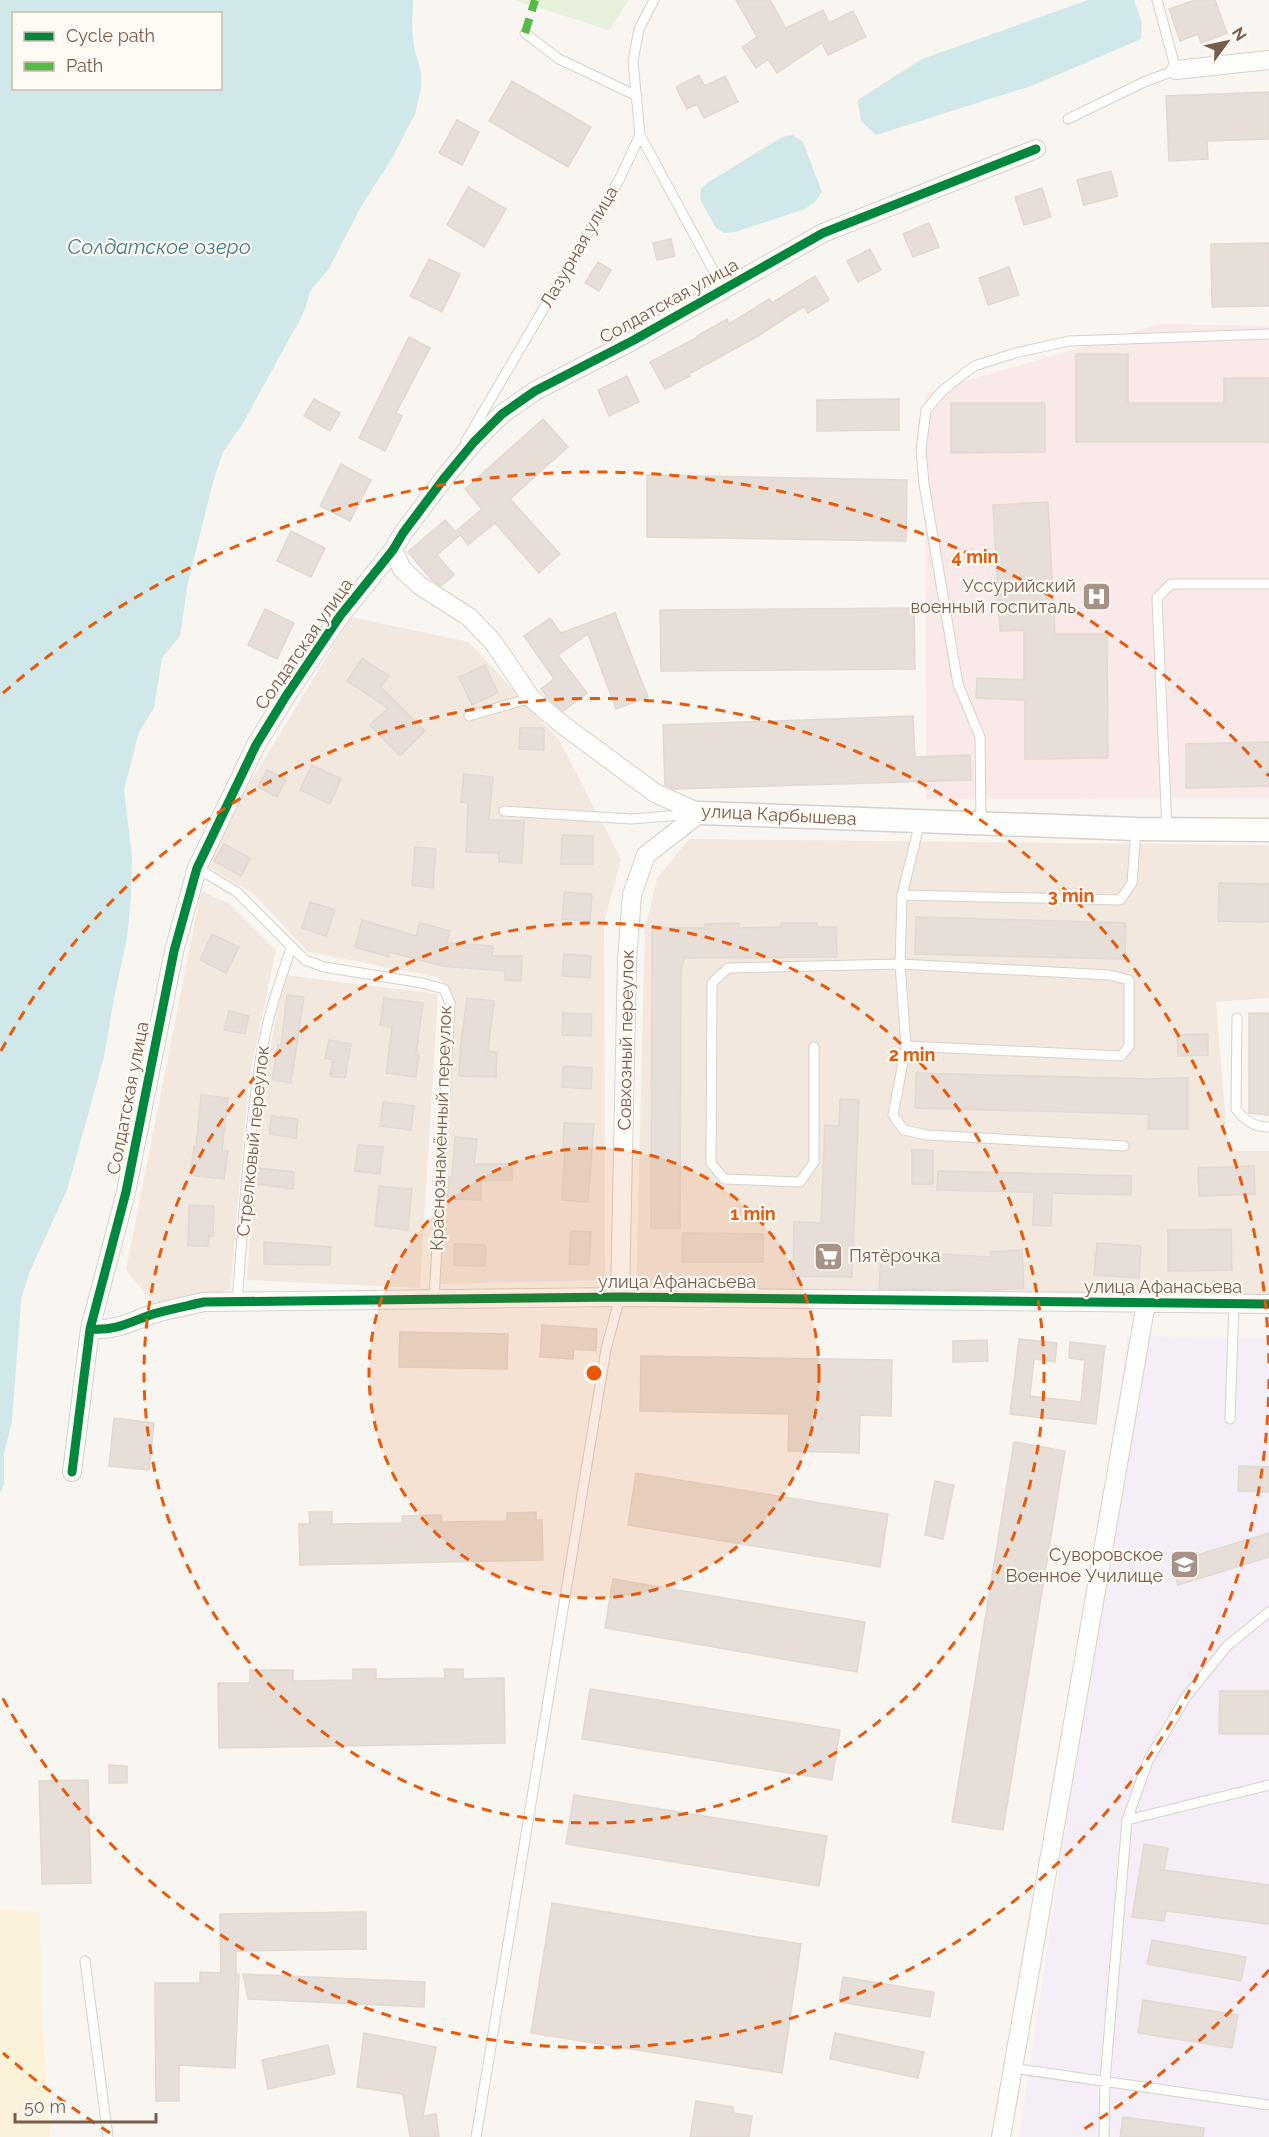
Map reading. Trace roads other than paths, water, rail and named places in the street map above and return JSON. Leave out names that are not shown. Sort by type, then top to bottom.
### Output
[{"type":"street","points":[[1176,70],[1269,60]]},
{"type":"street","name":"Солдатская улица","points":[[72,1472],[90,1329],[126,1191],[174,951],[196,868],[256,745],[340,616],[474,442],[502,414],[535,391],[634,340],[823,233],[1036,149]]},
{"type":"street","name":"улица Карбышева","points":[[393,550],[402,569],[419,585],[469,617],[493,642],[531,698],[559,722],[655,793],[700,813],[1167,830],[1269,830]]},
{"type":"street","name":"Совхозный переулок","points":[[620,1297],[627,960],[632,895],[646,855],[700,813]]},
{"type":"street","name":"улица Афанасьева","points":[[90,1329],[103,1330],[122,1327],[153,1315],[204,1302],[620,1297],[1269,1304]]},
{"type":"street","points":[[1001,2137],[1146,1303]]},
{"type":"lane","name":"Лазурная улица","points":[[445,477],[613,190],[640,135],[633,61],[639,29],[654,0]]},
{"type":"lane","points":[[1068,119],[1144,82],[1176,70],[1157,0]]},
{"type":"lane","points":[[525,33],[559,58],[638,96]]},
{"type":"lane","points":[[640,135],[724,290]]},
{"type":"lane","points":[[981,823],[980,737],[958,684],[924,484],[921,450],[926,410],[942,391],[974,366],[1026,350],[1069,341],[1269,334]]},
{"type":"lane","points":[[1167,830],[1157,598],[1171,584],[1269,584]]},
{"type":"lane","points":[[469,716],[531,698]]},
{"type":"lane","points":[[504,811],[632,819],[700,813]]},
{"type":"lane","points":[[920,822],[902,895],[900,964],[906,1046],[893,1115],[904,1130],[927,1135],[1124,1146]]},
{"type":"lane","points":[[902,895],[1120,900],[1132,883],[1136,829]]},
{"type":"lane","name":"Краснознамённый переулок","points":[[196,868],[237,892],[304,960],[324,967],[422,983],[444,990],[450,1003],[434,1300]]},
{"type":"lane","name":"Стрелковый переулок","points":[[237,1302],[249,1140],[262,1048],[291,948]]},
{"type":"lane","points":[[814,1047],[813,1162],[800,1182],[724,1179],[711,1163],[712,983],[728,968],[900,964],[1109,975],[1129,980],[1129,1046],[1121,1056],[906,1046]]},
{"type":"lane","points":[[1237,1018],[1236,1109],[1245,1121],[1260,1127],[1269,1127]]},
{"type":"lane","points":[[476,2137],[606,1348],[620,1297]]},
{"type":"lane","points":[[1230,1419],[1234,1304]]},
{"type":"lane","points":[[1104,2137],[1105,2080],[1127,1820],[1148,1761],[1186,1697],[1227,1646],[1269,1612]]},
{"type":"lane","points":[[1127,1820],[1269,1785]]},
{"type":"lane","points":[[85,1961],[108,2137]]},
{"type":"lane","points":[[1012,2068],[1269,2105]]},
{"type":"water","name":"Солдатское озеро","points":[[0,0],[413,0],[414,47],[421,72],[421,89],[415,114],[391,160],[362,205],[328,270],[311,290],[303,314],[243,423],[223,452],[213,482],[188,582],[180,636],[162,658],[154,708],[139,732],[124,790],[132,856],[127,938],[104,1057],[67,1190],[29,1273],[21,1300],[12,1422],[4,1453],[4,1484],[0,1493]]},
{"type":"water","points":[[1088,0],[1134,0],[1142,23],[1141,39],[1034,85],[876,135],[861,121],[858,100],[922,59]]},
{"type":"water","points":[[793,135],[803,142],[822,192],[815,202],[805,209],[735,232],[724,233],[715,227],[700,199],[701,189],[707,183],[782,137]]},
{"type":"place","name":"Уссурийский военный госпиталь","points":[[1097,596]]},
{"type":"place","name":"Пятёрочка","points":[[828,1256]]},
{"type":"place","name":"Суворовское Военное Училище","points":[[1184,1565]]}]
